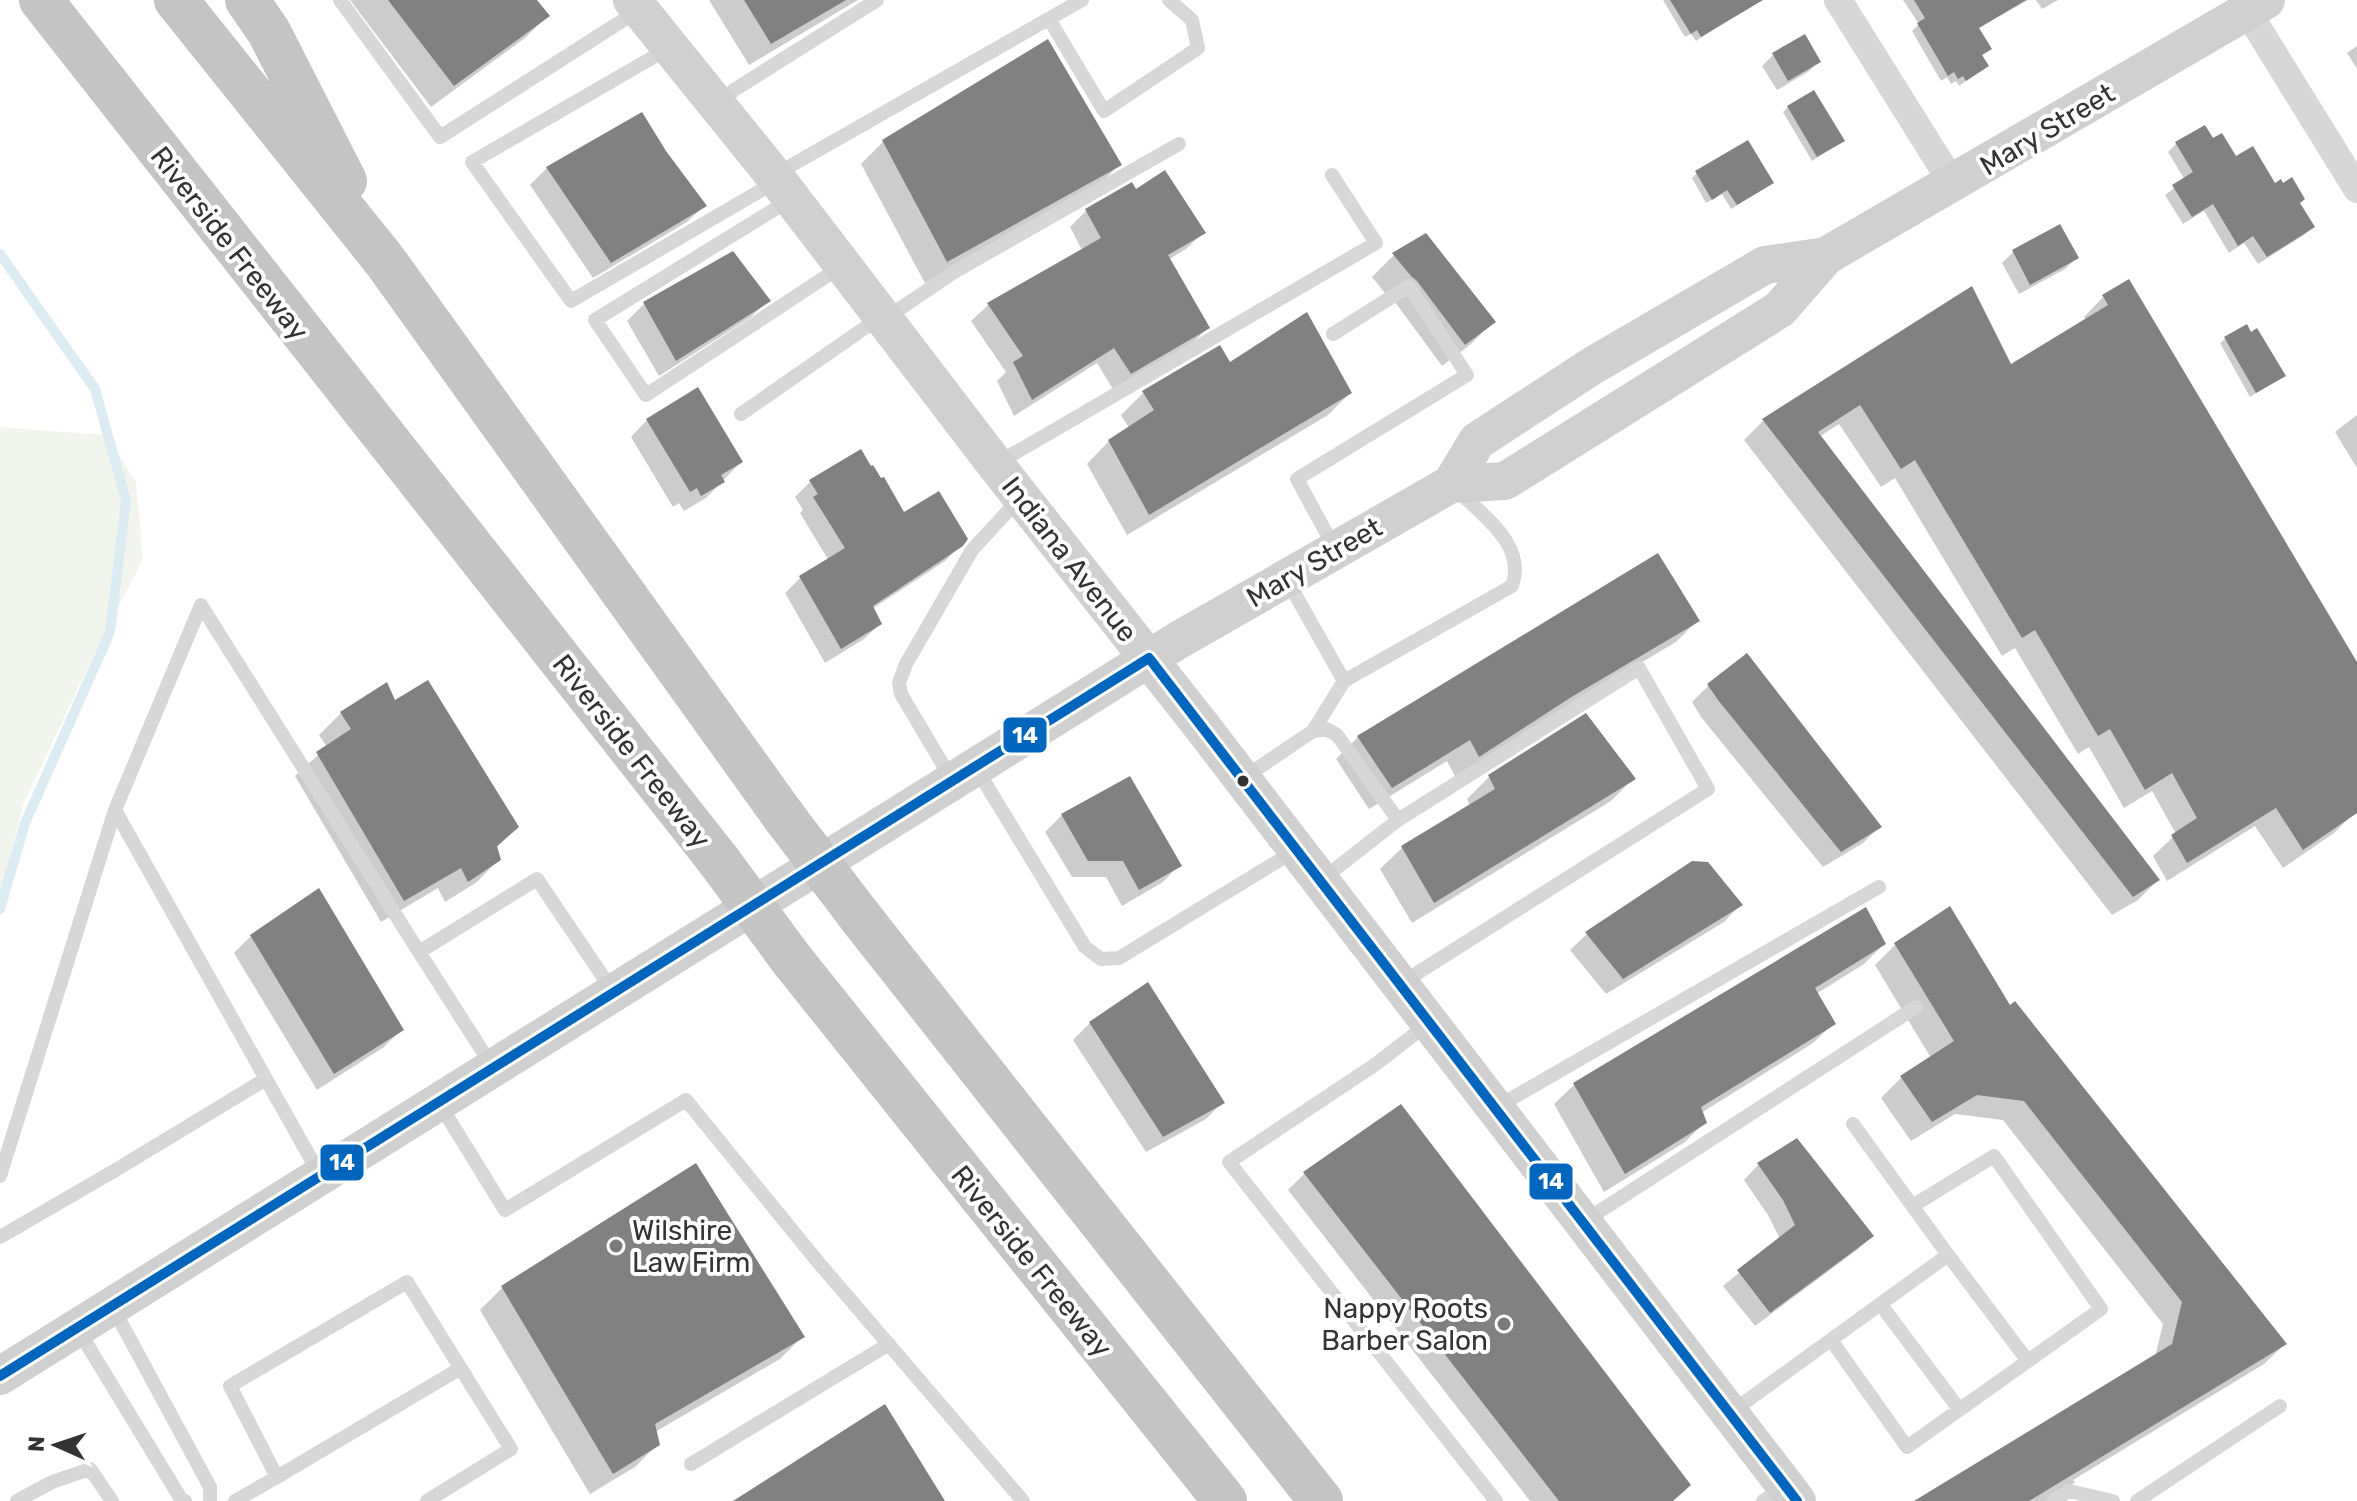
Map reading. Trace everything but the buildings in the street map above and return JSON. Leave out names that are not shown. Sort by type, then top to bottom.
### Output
[{"type":"highway","points":[[18,0],[90,65]]},
{"type":"highway","name":"Riverside Freeway","points":[[41,0],[719,861],[792,960],[1225,1501]]},
{"type":"highway","points":[[176,0],[385,261],[785,818],[861,918],[1321,1501]]},
{"type":"highway","points":[[247,0],[269,32],[385,261]]},
{"type":"main road","name":"Indiana Avenue","points":[[636,5],[663,51],[719,106],[776,189],[843,266],[1021,496],[1163,649],[1242,779],[1730,1414],[1782,1496]]},
{"type":"main road","name":"Mary Street","points":[[0,1376],[1163,649],[1451,484],[1505,481],[1780,309],[1826,256],[2256,6]]},
{"type":"main road","name":"Mary Street","points":[[1451,484],[1477,441],[1592,366],[1765,265],[1826,256]]},
{"type":"street","points":[[1838,0],[1953,184]]},
{"type":"street","points":[[2256,6],[2357,189]]},
{"type":"lane","points":[[340,0],[440,137],[636,5]]},
{"type":"lane","points":[[719,106],[734,90],[877,0]]},
{"type":"lane","points":[[843,266],[646,395],[595,320],[776,189],[802,159],[1082,0]]},
{"type":"lane","points":[[1049,19],[1104,111],[1198,48],[1192,20],[1169,0]]},
{"type":"lane","points":[[663,51],[472,162],[571,301],[776,189]]},
{"type":"lane","points":[[741,414],[954,272],[1179,144]]},
{"type":"lane","points":[[995,464],[1376,243],[1332,175]]},
{"type":"lane","points":[[1333,334],[1409,286],[1467,375],[1297,479],[1335,550]]},
{"type":"lane","points":[[1242,779],[1313,731],[1344,681],[1512,586],[1516,574],[1515,560],[1507,540],[1451,484]]},
{"type":"lane","points":[[1021,496],[972,550],[906,664],[899,683],[907,707],[965,775],[1085,947],[1101,959],[1119,958],[1296,850]]},
{"type":"lane","points":[[1286,578],[1344,681]]},
{"type":"lane","points":[[0,1176],[115,810],[201,605],[493,1068]]},
{"type":"lane","points":[[1320,881],[1398,820],[1639,668],[1708,789],[1400,984]]},
{"type":"lane","points":[[1313,731],[1326,729],[1337,735],[1398,820]]},
{"type":"lane","points":[[115,810],[320,1176]]},
{"type":"lane","points":[[419,952],[537,879],[614,993]]},
{"type":"lane","points":[[1494,1108],[1879,887]]},
{"type":"lane","points":[[1583,1222],[1916,1007]]},
{"type":"lane","points":[[1429,1023],[1376,1064],[1229,1162],[1496,1501]]},
{"type":"lane","points":[[0,1237],[266,1079]]},
{"type":"lane","points":[[439,1103],[505,1210],[686,1100],[1023,1501]]},
{"type":"lane","points":[[1853,1124],[2027,1360]]},
{"type":"lane","points":[[1831,1340],[1907,1447],[2101,1309],[1994,1156],[1914,1205]]},
{"type":"lane","points":[[1730,1414],[1948,1255]]},
{"type":"lane","points":[[277,1477],[230,1386],[407,1282],[511,1449],[427,1501]]},
{"type":"lane","points":[[1881,1305],[1959,1409]]},
{"type":"lane","points":[[111,1306],[210,1487],[210,1501]]},
{"type":"lane","points":[[77,1328],[185,1501]]},
{"type":"lane","points":[[691,1464],[889,1344]]},
{"type":"lane","points":[[235,1501],[461,1368]]},
{"type":"lane","points":[[2137,1501],[2280,1406]]},
{"type":"lane","points":[[17,1501],[52,1482],[90,1469],[112,1501]]},
{"type":"lane","points":[[2053,1501],[2069,1491],[2113,1501]]},
{"type":"shaded area","points":[[0,427],[105,435],[136,481],[143,559],[23,805],[0,896]]},
{"type":"waterway","points":[[0,254],[95,389],[126,500],[110,632],[25,823],[0,909]]},
{"type":"transit line","name":"14","points":[[0,1376],[1149,658],[1797,1501]]},
{"type":"place","name":"Wilshire Law Firm","points":[[616,1246]]},
{"type":"place","name":"Nappy Roots Barber Salon","points":[[1504,1324]]}]
